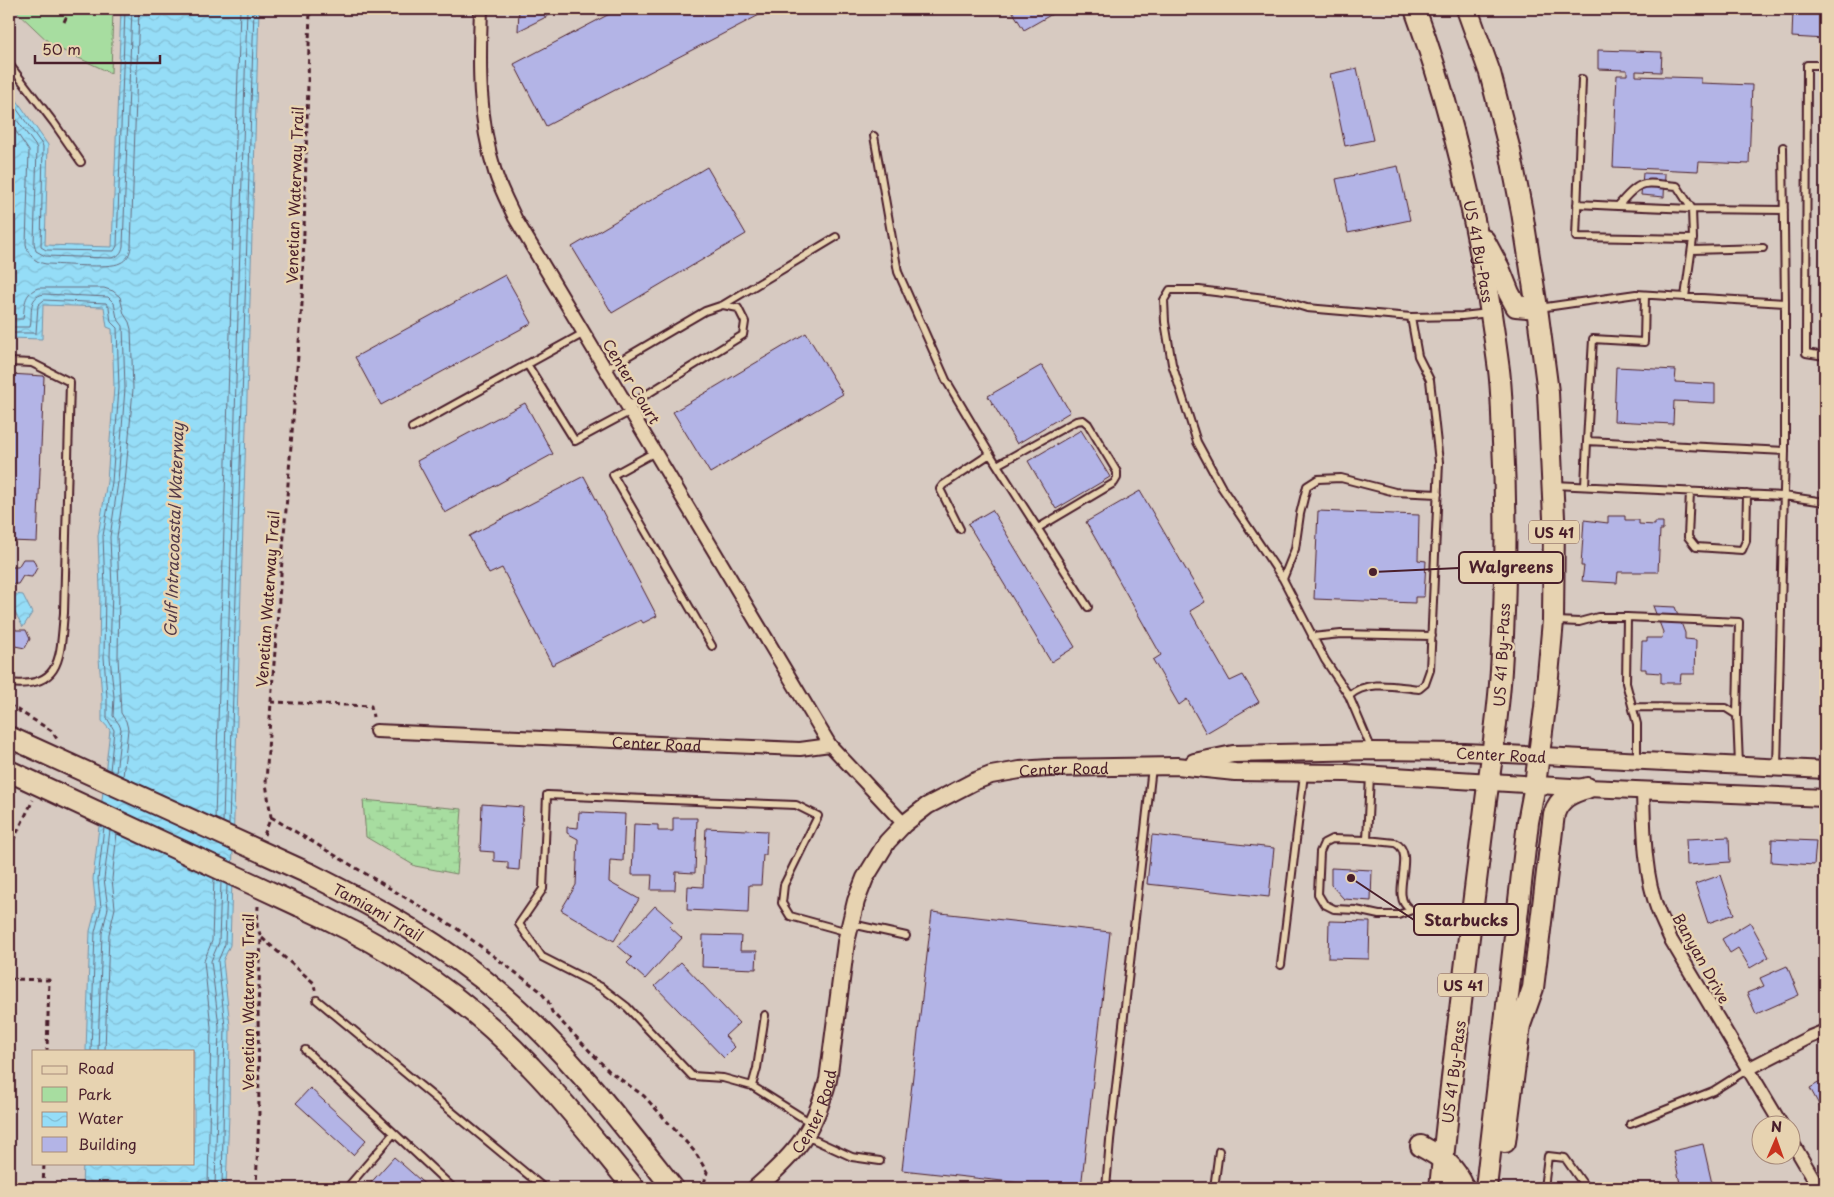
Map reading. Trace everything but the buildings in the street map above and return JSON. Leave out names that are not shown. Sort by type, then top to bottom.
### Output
[{"type":"main road","name":"US 41 By-Pass","points":[[1415,9],[1434,61],[1449,113],[1465,172],[1475,225],[1499,372],[1506,532],[1502,668],[1498,712],[1491,753],[1440,1188]]},
{"type":"main road","name":"US 41","points":[[1467,9],[1490,74],[1510,151],[1522,212],[1548,392],[1554,536],[1552,621],[1544,708],[1535,785],[1528,822],[1486,1188]]},
{"type":"main road","points":[[1475,225],[1499,268],[1516,306],[1537,308]]},
{"type":"main road","name":"Tamiami Trail","points":[[9,737],[310,874],[381,910],[414,930],[504,996],[548,1039],[592,1087],[673,1188]]},
{"type":"main road","name":"Tamiami Trail","points":[[9,771],[334,921],[365,937],[408,964],[485,1024],[531,1066],[634,1188]]},
{"type":"main road","points":[[1495,1188],[1502,1165],[1520,1025],[1533,988],[1554,814],[1556,806],[1568,794],[1587,788]]},
{"type":"main road","points":[[1422,1146],[1443,1158],[1460,1178],[1464,1188]]},
{"type":"street","name":"Center Court","points":[[481,9],[479,59],[480,96],[484,128],[496,174],[515,218],[830,745]]},
{"type":"street","name":"Center Road","points":[[376,731],[800,749],[830,745]]},
{"type":"street","points":[[830,745],[904,824]]},
{"type":"street","name":"Center Road","points":[[1177,766],[1233,754],[1373,752],[1491,753],[1825,770]]},
{"type":"street","name":"Center Road","points":[[756,1188],[786,1162],[809,1130],[822,1102],[828,1080],[849,928],[856,901],[869,872],[887,842],[904,824],[927,806],[973,782],[1020,770],[1177,766],[1235,772],[1370,775],[1644,791],[1825,798]]},
{"type":"street","name":"Banyan Drive","points":[[1644,791],[1644,828],[1650,881],[1658,911],[1671,940],[1775,1114]]},
{"type":"street","points":[[1748,1069],[1825,1031]]},
{"type":"street","points":[[1802,1159],[1819,1188]]},
{"type":"lane","points":[[9,64],[54,123],[80,162]]},
{"type":"lane","points":[[1825,65],[1807,65],[1806,273],[1806,353],[1825,356]]},
{"type":"lane","points":[[1582,79],[1576,237],[1693,239]]},
{"type":"lane","points":[[874,136],[898,272],[946,380],[990,454],[1088,607]]},
{"type":"lane","points":[[1777,767],[1785,451],[1783,147]]},
{"type":"lane","points":[[1618,206],[1632,189],[1643,184],[1678,186],[1692,210],[1692,250],[1684,297]]},
{"type":"lane","points":[[1577,204],[1692,210],[1784,210]]},
{"type":"lane","points":[[606,369],[706,311],[723,305],[836,237]]},
{"type":"lane","points":[[1692,250],[1763,248]]},
{"type":"lane","points":[[1373,752],[1349,696],[1312,637],[1283,579],[1222,488],[1197,442],[1172,364],[1165,322],[1164,300],[1170,290],[1199,290],[1281,300],[1307,308],[1411,317],[1462,316],[1490,313]]},
{"type":"lane","points":[[1537,308],[1636,294],[1785,303]]},
{"type":"lane","points":[[1585,486],[1593,339],[1644,342],[1645,295]]},
{"type":"lane","points":[[528,364],[575,441],[630,409],[743,335],[744,322],[738,308],[723,305]]},
{"type":"lane","points":[[1349,696],[1355,690],[1373,686],[1419,689],[1425,684],[1430,670],[1439,462],[1430,380],[1418,356],[1411,317]]},
{"type":"lane","points":[[412,428],[584,333]]},
{"type":"lane","points":[[9,362],[32,363],[70,382],[64,604],[61,648],[54,669],[43,680],[25,685],[9,683]]},
{"type":"lane","points":[[997,465],[1076,421],[1083,420],[1088,424],[1117,472],[1117,478],[1114,483],[1038,528]]},
{"type":"lane","points":[[1587,441],[1785,451]]},
{"type":"lane","points":[[655,452],[613,475],[712,646]]},
{"type":"lane","points":[[960,529],[940,489],[943,484],[990,454]]},
{"type":"lane","points":[[1283,579],[1295,549],[1300,514],[1307,486],[1318,478],[1341,478],[1396,492],[1438,494]]},
{"type":"lane","points":[[1553,484],[1784,496],[1825,502]]},
{"type":"lane","points":[[1690,491],[1688,537],[1696,547],[1742,550],[1746,541],[1746,494]]},
{"type":"lane","points":[[1552,621],[1579,622],[1598,617],[1628,617],[1739,622],[1737,715],[1739,765]]},
{"type":"lane","points":[[1628,617],[1626,683],[1637,724],[1637,760]]},
{"type":"lane","points":[[1312,637],[1341,634],[1432,636]]},
{"type":"lane","points":[[1633,707],[1726,708],[1737,715]]},
{"type":"lane","points":[[1106,1188],[1152,766]]},
{"type":"lane","points":[[1280,965],[1304,773]]},
{"type":"lane","points":[[1368,840],[1370,775]]},
{"type":"lane","points":[[880,1160],[852,1156],[809,1130],[752,1086],[723,1078],[692,1076],[627,1007],[601,988],[542,957],[518,924],[543,889],[547,795],[796,805],[818,816],[784,885],[782,903],[790,916],[849,928],[906,936]]},
{"type":"lane","points":[[1412,910],[1404,904],[1402,898],[1404,855],[1401,847],[1395,843],[1332,839],[1327,840],[1322,846],[1319,857],[1318,890],[1321,900],[1331,909],[1356,910],[1379,915],[1398,915],[1412,910],[1472,917]]},
{"type":"lane","points":[[317,1000],[544,1188]]},
{"type":"lane","points":[[752,1086],[757,1068],[765,1014]]},
{"type":"lane","points":[[305,1050],[453,1188]]},
{"type":"lane","points":[[1630,1124],[1712,1091],[1748,1069]]},
{"type":"lane","points":[[347,1188],[394,1133]]},
{"type":"lane","points":[[1214,1188],[1219,1151]]},
{"type":"lane","points":[[1544,1188],[1548,1156],[1566,1158],[1586,1188]]},
{"type":"path","points":[[64,22],[70,9]]},
{"type":"path","name":"Venetian Waterway Trail","points":[[263,841],[264,831],[271,817],[266,783],[302,304],[310,9]]},
{"type":"path","points":[[271,702],[371,706],[376,731]]},
{"type":"path","name":"Venetian Waterway Trail","points":[[256,1188],[259,1115],[258,1009],[261,937],[257,926],[259,898]]},
{"type":"path","points":[[261,937],[314,983],[317,1000]]},
{"type":"path","points":[[9,979],[49,980],[47,1050]]},
{"type":"path","points":[[43,1188],[44,1164]]},
{"type":"green space","points":[[14,9],[113,9],[111,73],[53,46]]},
{"type":"green space","points":[[363,800],[462,809],[457,874],[415,866],[366,837]]},
{"type":"water","name":"Gulf Intracoastal Waterway","points":[[121,9],[259,9],[230,945],[223,961],[230,1026],[226,1188],[82,1188],[83,1164],[195,1164],[195,1050],[86,1050],[90,931],[96,908],[93,879],[110,730],[102,721],[99,658],[100,589],[98,536],[107,481],[114,387],[112,329],[107,327],[104,307],[43,305],[42,339],[9,338],[9,89],[48,145],[45,245],[112,247]]},
{"type":"water","points":[[14,594],[23,595],[32,613],[23,627],[9,602]]},
{"type":"place","name":"Walgreens","points":[[1373,572]]},
{"type":"place","name":"Starbucks","points":[[1351,878]]}]
